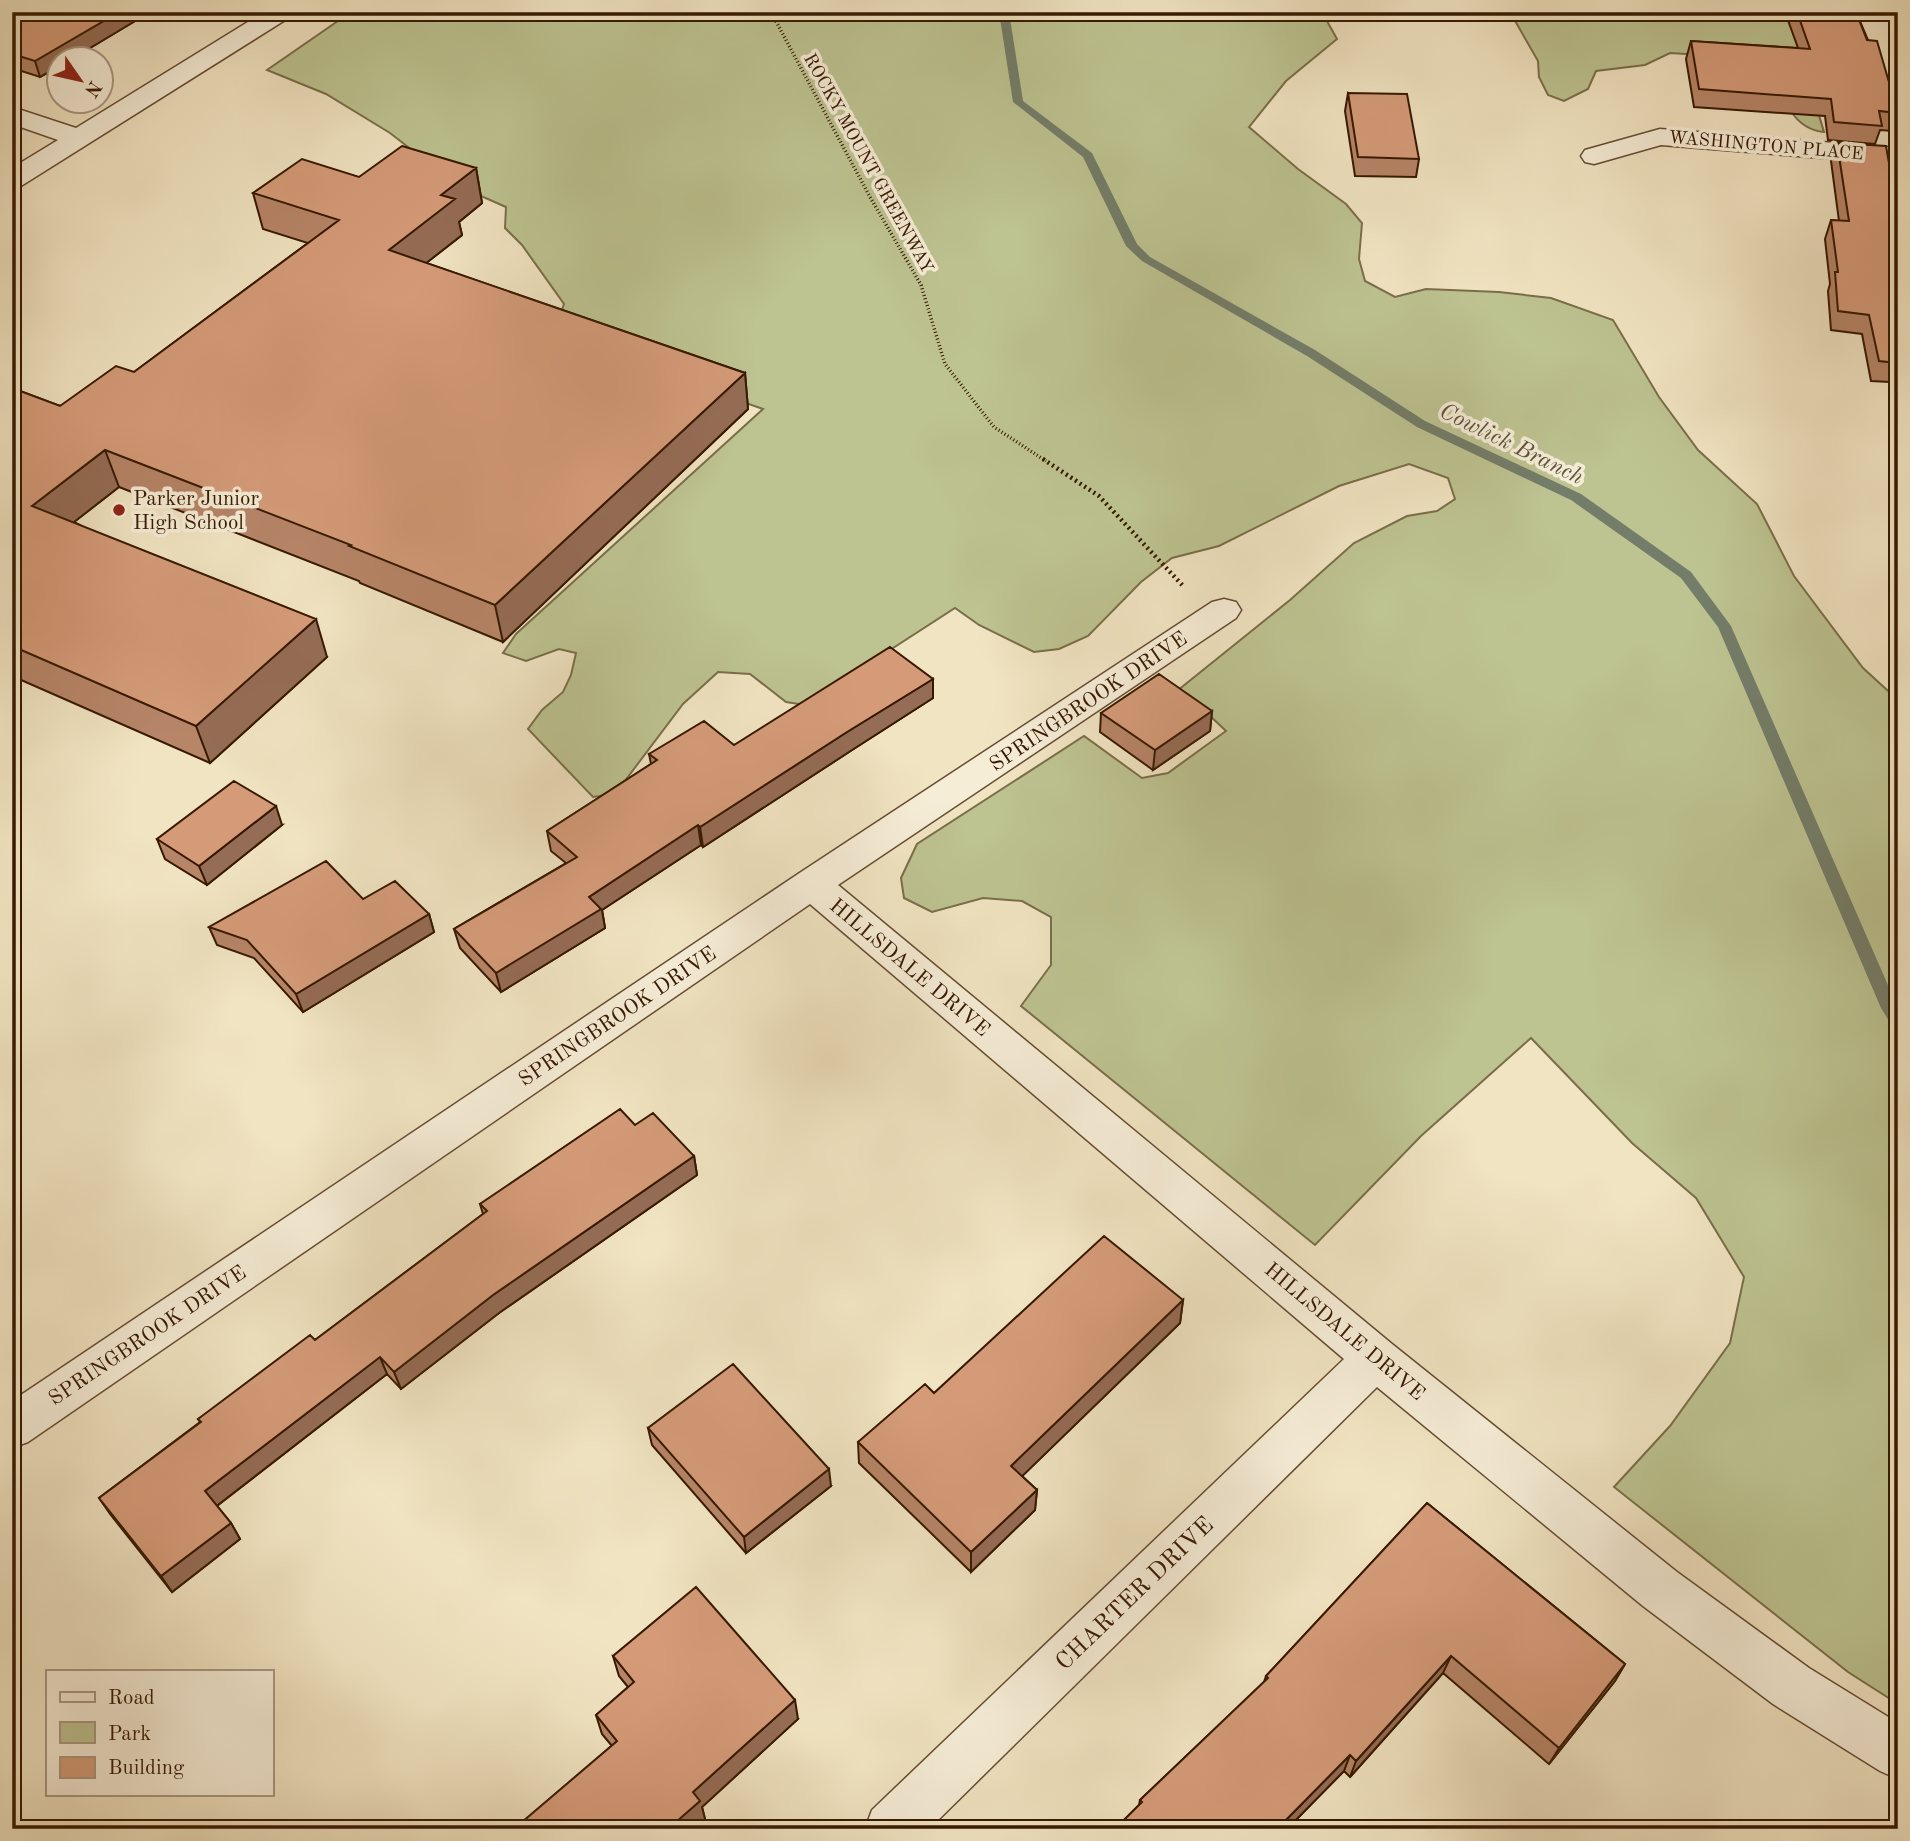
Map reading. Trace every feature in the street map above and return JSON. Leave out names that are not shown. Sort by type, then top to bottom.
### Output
[{"type":"street","points":[[12,180],[281,12]]},
{"type":"street","points":[[12,115],[79,138]]},
{"type":"street","name":"WASHINGTON PLACE","points":[[1594,156],[1660,137],[1898,156]]},
{"type":"street","name":"SPRINGBROOK DRIVE","points":[[12,1426],[811,884],[1224,610]]},
{"type":"street","name":"HILLSDALE DRIVE","points":[[811,884],[1377,1358],[1660,1589],[1791,1686],[1898,1753]]},
{"type":"street","name":"CHARTER DRIVE","points":[[891,1829],[1377,1358]]},
{"type":"path","name":"ROCKY MOUNT GREENWAY","points":[[771,12],[870,197],[921,285],[945,363],[994,427],[1099,496],[1184,588]]},
{"type":"green space","points":[[351,12],[1322,12],[1337,39],[1286,81],[1249,127],[1298,169],[1346,204],[1362,223],[1359,259],[1365,281],[1395,297],[1426,289],[1499,292],[1551,298],[1613,320],[1659,397],[1698,450],[1757,504],[1794,576],[1863,668],[1898,700],[1898,1704],[1848,1672],[1614,1487],[1670,1426],[1730,1343],[1744,1277],[1696,1198],[1632,1143],[1531,1038],[1421,1136],[1315,1245],[1021,1006],[1051,965],[1051,917],[1022,901],[983,898],[932,912],[904,898],[901,878],[917,844],[1084,736],[1142,778],[1168,773],[1226,731],[1177,691],[1290,600],[1354,543],[1407,516],[1437,511],[1455,499],[1448,478],[1409,464],[1339,486],[1219,546],[1172,558],[1141,582],[1088,636],[1059,649],[1034,652],[979,625],[955,608],[805,705],[786,702],[750,674],[718,672],[683,704],[615,794],[593,797],[528,729],[542,710],[563,692],[571,675],[576,653],[559,649],[526,661],[503,653],[516,634],[763,409],[553,335],[564,304],[522,245],[505,228],[506,207],[458,186],[390,133],[326,94],[267,70]]},
{"type":"green space","points":[[1510,12],[1754,12],[1816,26],[1818,112],[1824,132],[1812,129],[1794,115],[1787,105],[1768,59],[1670,53],[1645,65],[1596,71],[1588,89],[1564,101],[1548,95],[1539,77],[1538,61]]},
{"type":"building","points":[[12,12],[119,12],[61,46],[46,46],[46,55],[35,61],[12,54]]},
{"type":"building","points":[[1797,12],[1856,12],[1867,40],[1877,41],[1898,113],[1879,111],[1882,126],[1834,122],[1831,99],[1699,89],[1691,41],[1810,49]]},
{"type":"building","points":[[1348,93],[1407,94],[1419,159],[1358,157]]},
{"type":"building","points":[[1837,143],[1886,146],[1898,214],[1898,366],[1897,363],[1879,361],[1869,315],[1838,311],[1835,272],[1838,272],[1831,220],[1849,221]]},
{"type":"building","points":[[402,146],[476,168],[441,195],[455,199],[389,250],[745,373],[495,605],[349,546],[351,545],[105,450],[32,506],[316,619],[196,726],[12,646],[12,388],[60,406],[116,366],[134,372],[339,220],[253,193],[302,159],[359,177]]},
{"type":"building","points":[[890,647],[933,679],[700,827],[698,825],[589,897],[601,909],[496,973],[454,929],[577,857],[547,831],[657,760],[649,754],[704,721],[734,745]]},
{"type":"building","points":[[1159,674],[1212,711],[1155,750],[1101,713]]},
{"type":"building","points":[[234,781],[276,806],[199,866],[157,839]]},
{"type":"building","points":[[326,861],[363,899],[395,881],[429,914],[296,994],[247,940],[209,927]]},
{"type":"building","points":[[620,1109],[635,1125],[653,1113],[694,1156],[493,1295],[394,1372],[380,1357],[205,1491],[231,1523],[161,1576],[99,1498],[201,1422],[198,1419],[310,1335],[315,1340],[487,1211],[480,1204]]},
{"type":"building","points":[[1104,1236],[1183,1300],[1011,1466],[1037,1490],[971,1552],[858,1442],[925,1384],[934,1393]]},
{"type":"building","points":[[733,1364],[829,1469],[744,1537],[648,1428]]},
{"type":"building","points":[[1427,1503],[1625,1664],[1559,1748],[1451,1656],[1356,1761],[1350,1755],[1277,1829],[1115,1829],[1142,1802],[1140,1800],[1268,1678],[1266,1676]]},
{"type":"building","points":[[696,1587],[795,1700],[693,1792],[700,1801],[668,1829],[514,1829],[617,1741],[596,1715],[634,1682],[613,1656]]},
{"type":"waterway","name":"Cowlick Branch","points":[[1004,12],[1018,102],[1088,155],[1132,246],[1146,259],[1311,353],[1421,424],[1576,497],[1686,575],[1724,626],[1889,1008],[1898,1021]]},
{"type":"place","name":"Parker Junior High School","points":[[119,510]]}]
